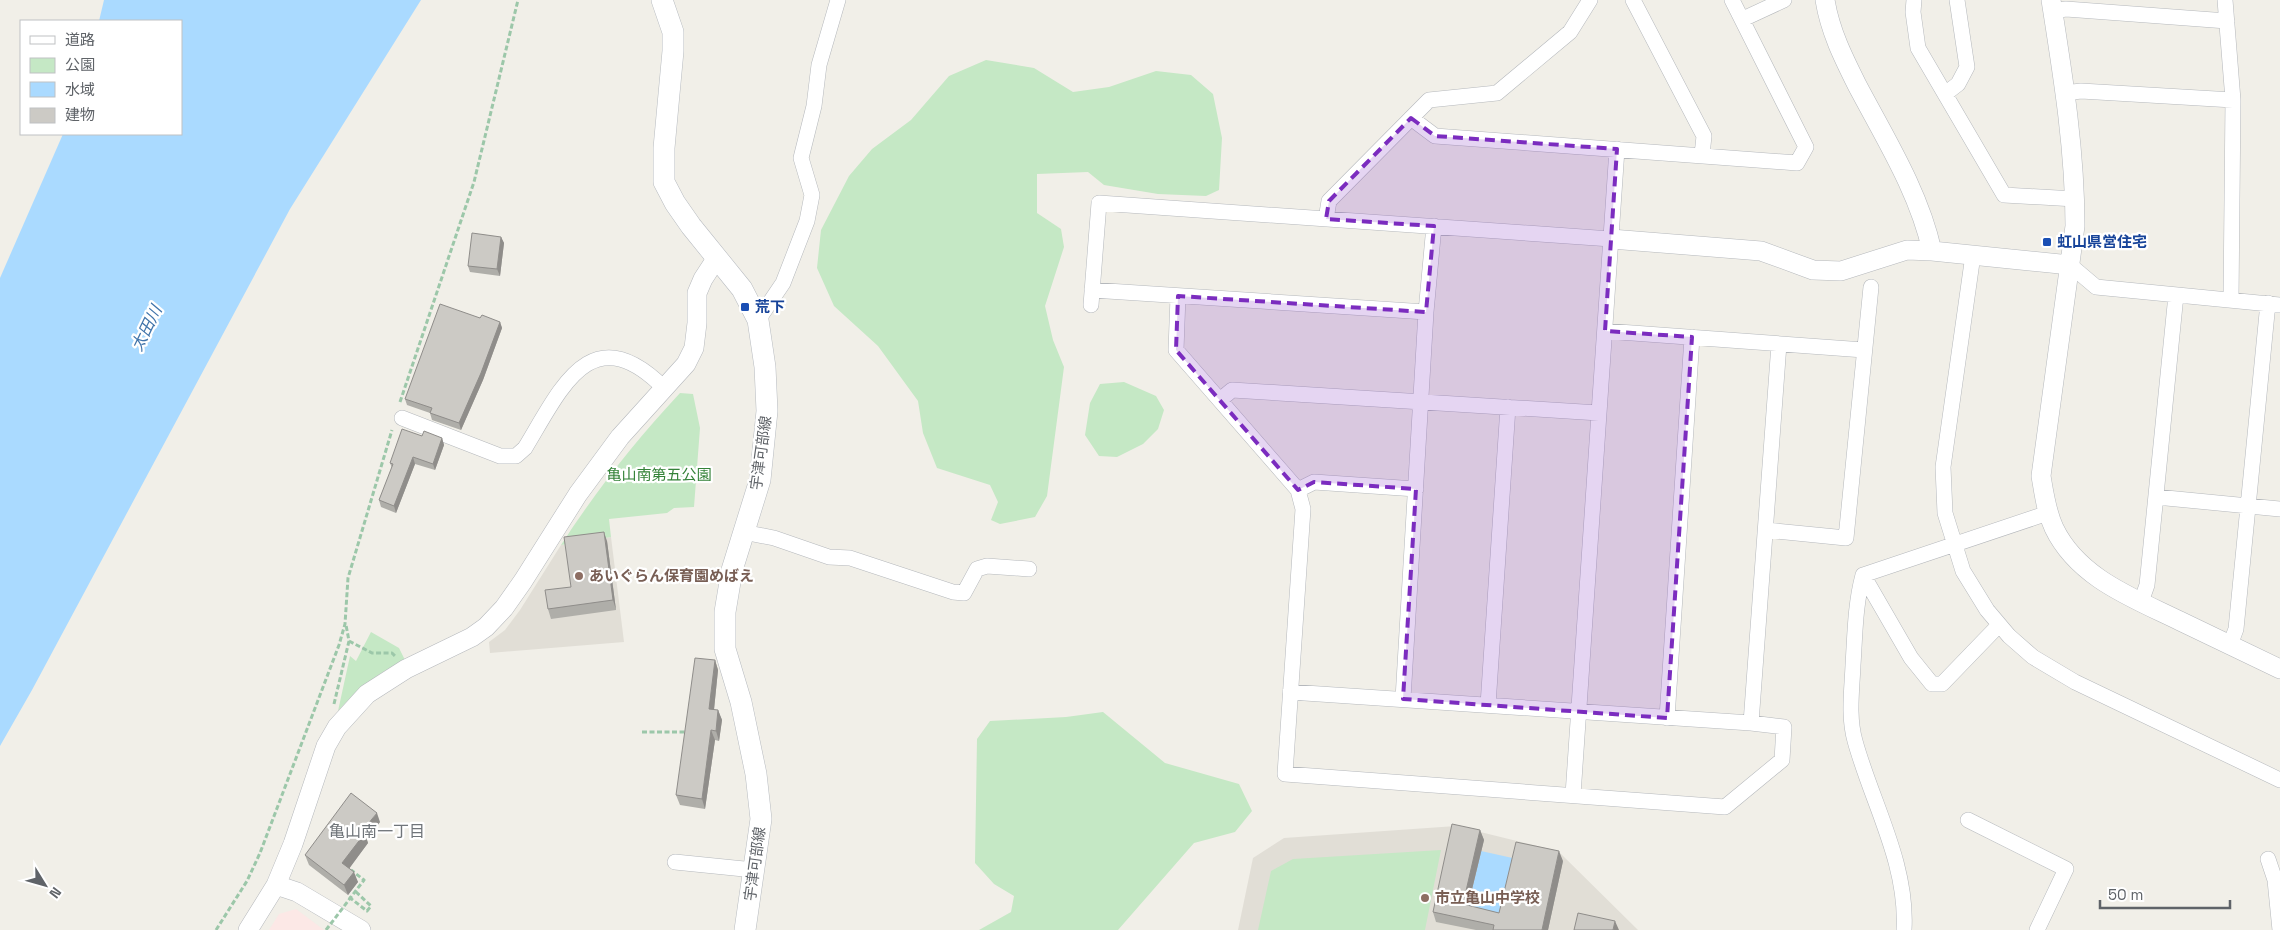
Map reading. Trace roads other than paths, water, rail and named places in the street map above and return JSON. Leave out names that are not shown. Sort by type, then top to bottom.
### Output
[{"type":"main road","name":"宇津可部線","points":[[662,0],[673,32],[664,148],[664,182],[674,202],[716,259],[742,289],[758,320],[765,367],[767,411],[765,447],[760,480],[732,570],[725,612],[725,649],[741,702],[756,774],[761,818],[746,930]]},
{"type":"street","points":[[758,320],[784,283],[807,221],[812,195],[801,158],[814,106],[819,65],[838,0]]},
{"type":"street","points":[[1326,219],[1329,201],[1430,100],[1498,93],[1570,32],[1590,0]]},
{"type":"street","points":[[1633,0],[1704,136],[1702,155]]},
{"type":"street","points":[[1411,118],[1435,136],[1797,162],[1806,147],[1732,0]]},
{"type":"street","points":[[1742,19],[1784,0]]},
{"type":"street","points":[[1825,0],[1828,19],[1839,49],[1922,212],[1932,251]]},
{"type":"street","points":[[1914,0],[1913,12],[1918,48],[2004,195],[2075,200]]},
{"type":"street","points":[[1945,94],[1958,84],[1967,67],[1957,0]]},
{"type":"street","points":[[2225,0],[2233,100],[2230,300]]},
{"type":"street","points":[[2227,21],[2066,9],[2052,5],[2072,142],[2075,226],[2042,476],[2048,513],[2053,527],[2063,544],[2080,564],[2097,578],[2141,602],[2280,669]]},
{"type":"street","points":[[2065,93],[2081,91],[2233,100]]},
{"type":"street","points":[[1573,795],[1617,149]]},
{"type":"street","points":[[1426,312],[1178,296],[1092,297],[1100,203],[1761,251],[1813,270],[1841,271],[1907,250],[1932,251],[2070,265],[2096,287],[2274,304],[2248,506],[2236,629],[2230,645]]},
{"type":"street","points":[[1403,699],[1426,312],[1434,226]]},
{"type":"street","points":[[1973,255],[1944,467],[1945,513],[1963,571],[1987,610],[1999,625],[2034,657],[2075,682],[2280,780]]},
{"type":"street","points":[[248,930],[276,885],[293,844],[326,746],[337,727],[367,694],[406,669],[472,638],[486,627],[504,608],[578,494],[620,437],[686,364],[694,348],[697,323],[697,293],[703,279],[716,259]]},
{"type":"street","points":[[1766,530],[1846,538],[1871,287]]},
{"type":"street","points":[[2141,602],[2147,585],[2176,295]]},
{"type":"street","points":[[1178,296],[1176,350],[1298,490],[1303,509],[1290,692],[1285,774],[1726,807],[1782,760],[1784,727],[1751,723],[1290,692]]},
{"type":"street","points":[[1605,331],[1864,350]]},
{"type":"street","points":[[1667,718],[1692,337]]},
{"type":"street","points":[[1751,723],[1779,344]]},
{"type":"street","points":[[398,417],[500,456],[516,456],[525,448],[565,382],[580,367],[597,358],[614,357],[635,365],[651,375],[664,388]]},
{"type":"street","points":[[1220,400],[1232,390],[1599,413]]},
{"type":"street","points":[[1488,705],[1508,407]]},
{"type":"street","points":[[1298,490],[1314,482],[1416,490]]},
{"type":"street","points":[[2156,497],[2280,509]]},
{"type":"street","points":[[1863,575],[2048,513]]},
{"type":"street","points":[[743,532],[774,538],[829,557],[850,558],[953,592],[964,593],[977,569],[987,566],[1029,569]]},
{"type":"street","points":[[1863,575],[1911,658],[1932,684],[1942,684],[1999,625]]},
{"type":"street","points":[[1863,575],[1857,598],[1851,710],[1855,739],[1900,875],[1905,908],[1904,930]]},
{"type":"street","points":[[1968,820],[2066,869],[2037,930]]},
{"type":"street","points":[[2268,859],[2275,880],[2280,930]]},
{"type":"street","points":[[675,862],[754,870]]},
{"type":"street","points":[[276,885],[297,892],[361,930]]},
{"type":"water","name":"太田川","points":[[104,0],[421,0],[290,209],[32,690],[0,746],[0,278],[63,135],[182,135],[182,20],[99,20]]},
{"type":"water","points":[[1481,851],[1517,859],[1503,923],[1466,914]]},
{"type":"place","name":"虹山県営住宅","points":[[2047,242]]},
{"type":"place","name":"荒下","points":[[745,307]]},
{"type":"place","name":"あいぐらん保育園めばえ","points":[[579,576]]},
{"type":"place","name":"市立亀山中学校","points":[[1425,898]]},
{"type":"district","name":"亀山南一丁目","points":[[377,831]]},
{"type":"park label","name":"亀山南第五公園","points":[[659,475]]}]
